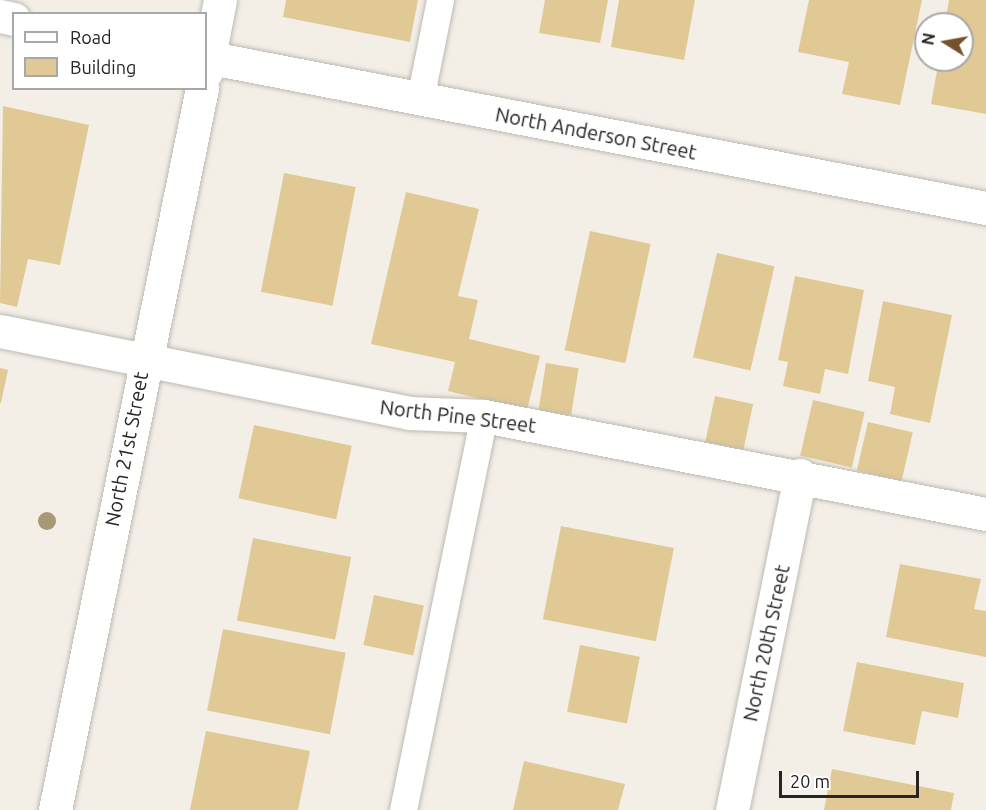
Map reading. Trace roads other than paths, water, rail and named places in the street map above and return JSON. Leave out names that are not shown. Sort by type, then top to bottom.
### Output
[{"type":"street","name":"North 21st Street","points":[[207,60],[220,0]]},
{"type":"street","name":"North Anderson Street","points":[[207,69],[420,99],[986,208]]},
{"type":"street","name":"North 21st Street","points":[[55,810],[144,359],[201,90]]},
{"type":"street","name":"North Pine Street","points":[[0,331],[409,413],[484,416],[800,475],[986,514]]},
{"type":"street","name":"North 20th Street","points":[[732,810],[800,475]]},
{"type":"lane","points":[[420,99],[440,0]]},
{"type":"lane","points":[[403,810],[484,416]]}]
